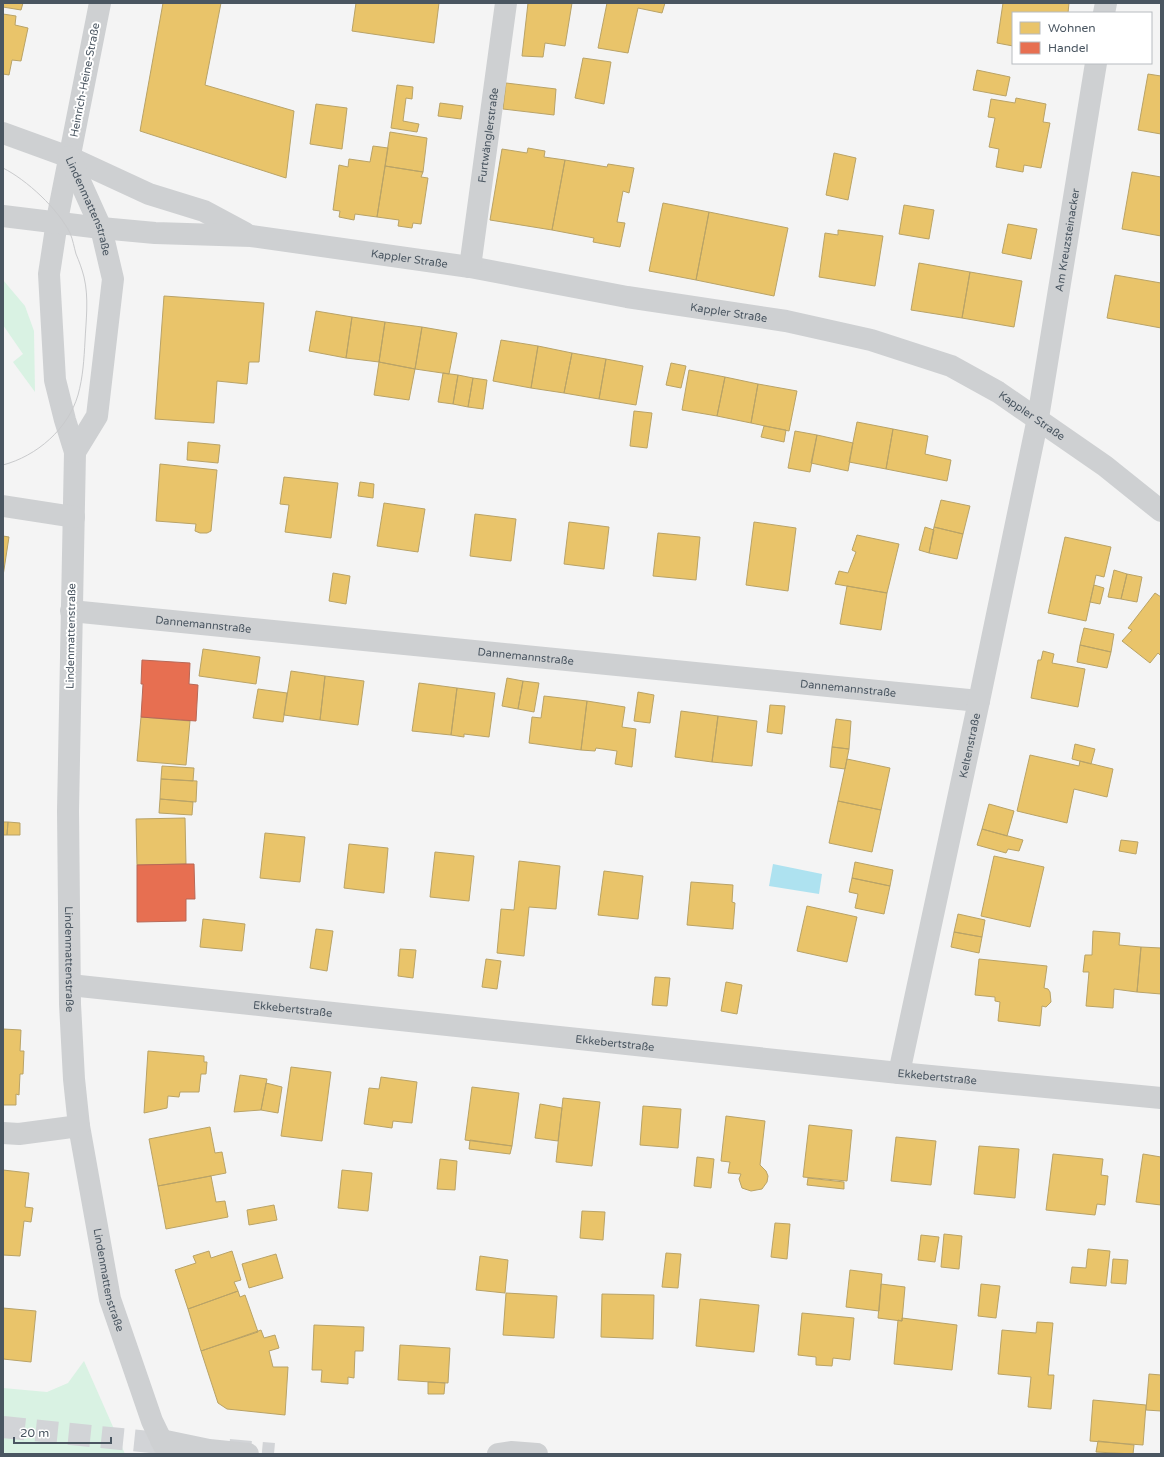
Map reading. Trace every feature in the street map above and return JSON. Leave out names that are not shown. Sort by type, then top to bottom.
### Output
[{"type":"street","name":"Heinrich-Heine-Straße","points":[[69,157],[100,3]]},
{"type":"street","name":"Furtwänglerstraße","points":[[470,267],[506,3]]},
{"type":"street","name":"Am Kreuzsteinacker","points":[[1038,418],[1096,64]]},
{"type":"street","name":"Kappler Straße","points":[[3,133],[69,157],[149,194],[204,212],[251,236]]},
{"type":"street","name":"Lindenmattenstraße","points":[[69,157],[49,274],[55,380],[75,452],[68,811],[70,985],[74,1079],[79,1126],[110,1299],[152,1421],[165,1447]]},
{"type":"street","name":"Lindenmattenstraße","points":[[69,157],[101,228],[113,279],[97,416],[75,452]]},
{"type":"street","name":"Kappler Straße","points":[[3,216],[155,233],[251,236],[470,267],[627,297],[786,321],[871,340],[952,366],[998,392],[1038,418],[1105,466],[1161,511]]},
{"type":"street","name":"Keltenstraße","points":[[899,1073],[1038,418]]},
{"type":"street","points":[[3,506],[74,517]]},
{"type":"street","name":"Dannemannstraße","points":[[71,612],[979,701]]},
{"type":"street","name":"Ekkebertstraße","points":[[70,985],[899,1073],[1161,1098]]},
{"type":"street","points":[[3,1133],[19,1134],[79,1126]]},
{"type":"street","points":[[165,1447],[248,1454]]},
{"type":"street","points":[[498,1454],[511,1452],[537,1454]]},
{"type":"green space","points":[[3,280],[25,306],[34,331],[35,392],[13,362],[23,354],[3,325]]},
{"type":"green space","points":[[84,1361],[125,1454],[3,1454],[3,1388],[47,1392],[68,1383]]},
{"type":"water","points":[[773,864],[822,874],[819,894],[769,886]]},
{"type":"building: Wohnen","points":[[3,3],[23,3],[21,10],[3,7]]},
{"type":"building: Wohnen","points":[[163,3],[221,3],[205,85],[294,111],[286,178],[140,131]]},
{"type":"building: Wohnen","points":[[356,3],[439,3],[434,43],[352,31]]},
{"type":"building: Wohnen","points":[[528,3],[572,3],[565,46],[545,43],[543,57],[522,56]]},
{"type":"building: Wohnen","points":[[607,3],[665,3],[662,13],[638,8],[628,53],[598,48]]},
{"type":"building: Wohnen","points":[[1003,3],[1069,3],[1068,12],[1012,12],[1012,46],[997,43]]},
{"type":"building: Wohnen","points":[[3,14],[16,16],[15,25],[28,28],[21,61],[12,60],[9,75],[3,74]]},
{"type":"building: Wohnen","points":[[583,58],[611,62],[604,104],[575,98]]},
{"type":"building: Wohnen","points":[[977,70],[1010,77],[1006,96],[973,90]]},
{"type":"building: Wohnen","points":[[1148,74],[1161,76],[1161,134],[1138,130]]},
{"type":"building: Wohnen","points":[[506,83],[556,89],[554,115],[503,109]]},
{"type":"building: Wohnen","points":[[397,85],[413,87],[412,99],[406,98],[403,121],[419,124],[417,132],[391,128]]},
{"type":"building: Wohnen","points":[[1016,98],[1046,104],[1043,122],[1050,123],[1041,168],[1024,165],[1023,172],[996,167],[999,149],[989,147],[995,118],[988,117],[991,99],[1015,103]]},
{"type":"building: Wohnen","points":[[440,103],[463,106],[461,119],[438,116]]},
{"type":"building: Wohnen","points":[[316,104],[347,108],[342,149],[310,144]]},
{"type":"building: Wohnen","points":[[390,132],[427,138],[423,172],[385,166]]},
{"type":"building: Wohnen","points":[[373,146],[388,148],[377,217],[355,214],[354,220],[339,217],[340,211],[333,210],[339,165],[348,167],[349,159],[370,162]]},
{"type":"building: Wohnen","points":[[528,148],[545,151],[544,157],[565,160],[552,230],[490,220],[502,149],[527,153]]},
{"type":"building: Wohnen","points":[[834,153],[856,158],[848,200],[826,195]]},
{"type":"building: Wohnen","points":[[565,160],[607,167],[608,164],[634,168],[629,193],[623,191],[617,222],[625,223],[620,247],[593,242],[594,238],[552,230]]},
{"type":"building: Wohnen","points":[[385,166],[423,172],[421,177],[428,178],[421,224],[413,223],[412,228],[398,226],[399,220],[377,217]]},
{"type":"building: Wohnen","points":[[1132,172],[1161,177],[1161,236],[1122,229]]},
{"type":"building: Wohnen","points":[[663,203],[709,212],[696,280],[649,271]]},
{"type":"building: Wohnen","points":[[904,205],[934,210],[929,239],[899,234]]},
{"type":"building: Wohnen","points":[[709,212],[788,228],[774,296],[696,280]]},
{"type":"building: Wohnen","points":[[1008,224],[1037,229],[1031,259],[1002,253]]},
{"type":"building: Wohnen","points":[[838,230],[883,236],[875,286],[819,277],[825,233],[838,235]]},
{"type":"building: Wohnen","points":[[919,263],[970,272],[962,318],[911,310]]},
{"type":"building: Wohnen","points":[[970,272],[1022,281],[1014,327],[962,318]]},
{"type":"building: Wohnen","points":[[1115,275],[1161,283],[1161,328],[1107,318]]},
{"type":"building: Wohnen","points":[[164,296],[264,303],[259,362],[249,362],[247,384],[217,381],[214,423],[155,419]]},
{"type":"building: Wohnen","points":[[316,311],[352,317],[346,358],[309,351]]},
{"type":"building: Wohnen","points":[[352,317],[385,322],[379,362],[346,358]]},
{"type":"building: Wohnen","points":[[385,322],[422,327],[415,369],[379,362]]},
{"type":"building: Wohnen","points":[[422,327],[457,333],[449,374],[415,369]]},
{"type":"building: Wohnen","points":[[501,340],[538,346],[531,388],[493,381]]},
{"type":"building: Wohnen","points":[[538,346],[572,353],[564,393],[531,388]]},
{"type":"building: Wohnen","points":[[572,353],[606,359],[599,399],[564,393]]},
{"type":"building: Wohnen","points":[[606,359],[643,366],[636,405],[599,399]]},
{"type":"building: Wohnen","points":[[379,362],[415,369],[409,400],[374,395]]},
{"type":"building: Wohnen","points":[[671,363],[686,366],[681,388],[666,385]]},
{"type":"building: Wohnen","points":[[689,370],[725,377],[717,416],[682,410]]},
{"type":"building: Wohnen","points":[[443,373],[458,375],[453,404],[438,402]]},
{"type":"building: Wohnen","points":[[458,375],[473,378],[468,407],[453,404]]},
{"type":"building: Wohnen","points":[[725,377],[758,384],[751,423],[717,416]]},
{"type":"building: Wohnen","points":[[473,378],[487,380],[483,409],[468,407]]},
{"type":"building: Wohnen","points":[[758,384],[797,391],[789,431],[751,423]]},
{"type":"building: Wohnen","points":[[634,411],[652,413],[647,448],[630,446]]},
{"type":"building: Wohnen","points":[[857,422],[893,429],[886,469],[849,462]]},
{"type":"building: Wohnen","points":[[764,426],[786,430],[784,442],[761,437]]},
{"type":"building: Wohnen","points":[[893,429],[928,436],[925,454],[951,460],[947,481],[886,469]]},
{"type":"building: Wohnen","points":[[795,431],[817,435],[810,472],[788,468]]},
{"type":"building: Wohnen","points":[[817,435],[853,443],[848,471],[811,463]]},
{"type":"building: Wohnen","points":[[188,442],[220,445],[218,463],[187,460]]},
{"type":"building: Wohnen","points":[[160,464],[217,470],[211,531],[207,533],[200,533],[195,531],[196,524],[156,521]]},
{"type":"building: Wohnen","points":[[284,477],[338,483],[331,538],[285,532],[289,505],[280,504]]},
{"type":"building: Wohnen","points":[[360,482],[374,484],[373,498],[358,496]]},
{"type":"building: Wohnen","points":[[941,500],[970,506],[963,534],[934,527]]},
{"type":"building: Wohnen","points":[[384,503],[425,509],[418,552],[377,546]]},
{"type":"building: Wohnen","points":[[475,514],[516,519],[511,561],[470,556]]},
{"type":"building: Wohnen","points":[[569,522],[609,527],[604,569],[564,564]]},
{"type":"building: Wohnen","points":[[754,522],[796,528],[788,591],[746,585]]},
{"type":"building: Wohnen","points":[[925,527],[934,530],[929,553],[919,550]]},
{"type":"building: Wohnen","points":[[934,527],[963,534],[957,559],[929,553]]},
{"type":"building: Wohnen","points":[[658,533],[700,537],[696,580],[653,576]]},
{"type":"building: Wohnen","points":[[857,535],[899,544],[887,593],[835,584],[839,571],[848,573],[856,552],[852,550]]},
{"type":"building: Wohnen","points":[[3,536],[9,537],[3,576]]},
{"type":"building: Wohnen","points":[[1065,537],[1111,547],[1104,577],[1096,575],[1086,621],[1048,613]]},
{"type":"building: Wohnen","points":[[1114,570],[1127,574],[1121,599],[1108,597]]},
{"type":"building: Wohnen","points":[[333,573],[350,576],[346,604],[329,601]]},
{"type":"building: Wohnen","points":[[1127,574],[1142,577],[1137,602],[1121,599]]},
{"type":"building: Wohnen","points":[[1094,585],[1104,588],[1100,604],[1090,602]]},
{"type":"building: Wohnen","points":[[847,586],[887,593],[881,630],[840,624]]},
{"type":"building: Wohnen","points":[[1155,593],[1161,597],[1161,656],[1158,653],[1150,663],[1122,641],[1132,630],[1128,628]]},
{"type":"building: Wohnen","points":[[1084,628],[1114,634],[1111,652],[1080,645]]},
{"type":"building: Wohnen","points":[[1080,645],[1111,652],[1107,668],[1077,662]]},
{"type":"building: Wohnen","points":[[203,649],[260,657],[256,684],[199,676]]},
{"type":"building: Wohnen","points":[[1043,651],[1054,654],[1052,663],[1085,669],[1078,707],[1031,698],[1038,660],[1041,660]]},
{"type":"building: Wohnen","points":[[291,671],[325,676],[320,720],[284,715]]},
{"type":"building: Wohnen","points":[[325,676],[364,681],[358,725],[320,720]]},
{"type":"building: Wohnen","points":[[507,678],[523,681],[518,709],[502,706]]},
{"type":"building: Wohnen","points":[[523,681],[539,683],[534,712],[518,709]]},
{"type":"building: Wohnen","points":[[419,683],[457,688],[451,735],[412,731]]},
{"type":"building: Wohnen","points":[[457,688],[495,693],[489,737],[464,734],[464,737],[451,735]]},
{"type":"building: Wohnen","points":[[258,689],[287,693],[283,722],[253,718]]},
{"type":"building: Wohnen","points":[[638,692],[654,695],[650,723],[634,721]]},
{"type":"building: Wohnen","points":[[544,696],[587,701],[581,750],[529,743],[532,717],[541,718]]},
{"type":"building: Wohnen","points":[[587,701],[625,707],[622,727],[636,729],[632,767],[615,764],[617,751],[596,748],[595,751],[581,750]]},
{"type":"building: Wohnen","points":[[770,705],[785,706],[782,734],[767,732]]},
{"type":"building: Wohnen","points":[[681,711],[718,716],[712,762],[675,757]]},
{"type":"building: Wohnen","points":[[718,716],[757,721],[752,766],[712,762]]},
{"type":"building: Wohnen","points":[[141,717],[190,721],[186,765],[137,761]]},
{"type":"building: Wohnen","points":[[836,719],[851,721],[849,749],[832,747]]},
{"type":"building: Wohnen","points":[[1075,744],[1095,749],[1091,764],[1072,759]]},
{"type":"building: Wohnen","points":[[832,747],[849,749],[845,769],[830,767]]},
{"type":"building: Wohnen","points":[[1030,755],[1079,766],[1080,761],[1113,769],[1107,797],[1074,789],[1067,823],[1017,811]]},
{"type":"building: Wohnen","points":[[847,759],[890,768],[881,810],[838,801]]},
{"type":"building: Wohnen","points":[[162,766],[194,768],[193,781],[161,779]]},
{"type":"building: Wohnen","points":[[161,779],[197,781],[196,802],[160,799]]},
{"type":"building: Wohnen","points":[[160,799],[193,802],[192,815],[159,813]]},
{"type":"building: Wohnen","points":[[838,801],[881,810],[872,852],[829,843]]},
{"type":"building: Wohnen","points":[[989,804],[1014,811],[1007,836],[982,829]]},
{"type":"building: Wohnen","points":[[185,818],[186,864],[137,865],[136,819]]},
{"type":"building: Wohnen","points":[[3,822],[8,822],[7,835],[3,835]]},
{"type":"building: Wohnen","points":[[8,822],[20,823],[20,835],[7,835]]},
{"type":"building: Wohnen","points":[[982,829],[1023,840],[1019,851],[1008,849],[1006,853],[977,845]]},
{"type":"building: Wohnen","points":[[265,833],[305,837],[300,882],[260,878]]},
{"type":"building: Wohnen","points":[[1121,840],[1138,842],[1136,854],[1119,851]]},
{"type":"building: Wohnen","points":[[349,844],[388,848],[384,893],[344,888]]},
{"type":"building: Wohnen","points":[[435,852],[474,856],[469,901],[430,897]]},
{"type":"building: Wohnen","points":[[994,856],[1044,867],[1030,927],[981,916]]},
{"type":"building: Wohnen","points":[[519,861],[560,866],[556,909],[529,907],[524,956],[497,953],[501,909],[514,910]]},
{"type":"building: Wohnen","points":[[855,862],[893,870],[890,886],[852,878]]},
{"type":"building: Wohnen","points":[[604,871],[643,876],[638,919],[598,915]]},
{"type":"building: Wohnen","points":[[852,878],[890,886],[884,914],[855,908],[858,894],[849,892]]},
{"type":"building: Wohnen","points":[[691,882],[733,885],[732,902],[735,903],[733,929],[687,925]]},
{"type":"building: Wohnen","points":[[807,906],[857,917],[847,962],[797,951]]},
{"type":"building: Wohnen","points":[[958,914],[985,920],[982,937],[954,932]]},
{"type":"building: Wohnen","points":[[203,919],[245,924],[242,951],[200,947]]},
{"type":"building: Wohnen","points":[[316,929],[333,931],[327,971],[310,968]]},
{"type":"building: Wohnen","points":[[1093,931],[1120,933],[1119,945],[1141,947],[1137,992],[1114,989],[1113,1008],[1086,1006],[1089,972],[1083,972],[1085,955],[1092,955]]},
{"type":"building: Wohnen","points":[[954,932],[982,937],[979,953],[951,947]]},
{"type":"building: Wohnen","points":[[1141,947],[1161,948],[1161,994],[1137,992]]},
{"type":"building: Wohnen","points":[[400,949],[416,950],[413,978],[398,976]]},
{"type":"building: Wohnen","points":[[486,959],[501,961],[497,989],[482,987]]},
{"type":"building: Wohnen","points":[[979,959],[1047,966],[1044,988],[1048,989],[1050,992],[1051,1002],[1046,1007],[1042,1006],[1040,1026],[998,1021],[1000,1002],[995,1001],[995,997],[975,995]]},
{"type":"building: Wohnen","points":[[655,977],[670,978],[667,1006],[652,1005]]},
{"type":"building: Wohnen","points":[[726,982],[742,985],[737,1014],[721,1011]]},
{"type":"building: Wohnen","points":[[3,1029],[21,1030],[20,1051],[24,1051],[23,1074],[20,1074],[19,1095],[16,1094],[16,1105],[3,1105]]},
{"type":"building: Wohnen","points":[[148,1051],[204,1056],[204,1062],[207,1062],[206,1074],[201,1074],[199,1092],[180,1092],[179,1097],[168,1096],[167,1108],[144,1113]]},
{"type":"building: Wohnen","points":[[291,1067],[331,1072],[322,1141],[281,1136]]},
{"type":"building: Wohnen","points":[[240,1075],[267,1079],[261,1110],[234,1112]]},
{"type":"building: Wohnen","points":[[381,1077],[417,1082],[412,1123],[393,1121],[392,1128],[364,1124],[369,1088],[379,1089]]},
{"type":"building: Wohnen","points":[[266,1083],[282,1087],[278,1113],[261,1110]]},
{"type":"building: Wohnen","points":[[472,1087],[519,1093],[512,1146],[465,1140]]},
{"type":"building: Wohnen","points":[[563,1098],[600,1102],[592,1166],[556,1162]]},
{"type":"building: Wohnen","points":[[540,1104],[562,1108],[558,1141],[535,1138]]},
{"type":"building: Wohnen","points":[[643,1106],[681,1109],[678,1148],[640,1145]]},
{"type":"building: Wohnen","points":[[726,1116],[765,1121],[760,1165],[766,1171],[768,1176],[767,1182],[762,1189],[751,1191],[742,1188],[739,1179],[741,1174],[728,1173],[730,1162],[721,1161]]},
{"type":"building: Wohnen","points":[[809,1125],[852,1130],[847,1181],[803,1177]]},
{"type":"building: Wohnen","points":[[210,1127],[215,1153],[222,1152],[226,1173],[158,1186],[149,1139]]},
{"type":"building: Wohnen","points":[[896,1137],[936,1141],[931,1185],[891,1181]]},
{"type":"building: Wohnen","points":[[470,1140],[512,1146],[510,1154],[469,1149]]},
{"type":"building: Wohnen","points":[[979,1146],[1019,1149],[1015,1198],[974,1194]]},
{"type":"building: Wohnen","points":[[1053,1154],[1103,1159],[1101,1175],[1108,1176],[1105,1205],[1097,1204],[1095,1215],[1046,1210]]},
{"type":"building: Wohnen","points":[[1143,1154],[1161,1157],[1161,1205],[1136,1202]]},
{"type":"building: Wohnen","points":[[697,1157],[714,1159],[711,1188],[694,1186]]},
{"type":"building: Wohnen","points":[[440,1159],[457,1161],[455,1190],[437,1189]]},
{"type":"building: Wohnen","points":[[3,1170],[29,1173],[25,1207],[33,1208],[31,1222],[24,1221],[20,1256],[3,1255]]},
{"type":"building: Wohnen","points":[[342,1170],[372,1173],[368,1211],[338,1208]]},
{"type":"building: Wohnen","points":[[211,1176],[216,1202],[225,1201],[228,1217],[166,1229],[158,1186]]},
{"type":"building: Wohnen","points":[[808,1178],[844,1182],[844,1189],[807,1185]]},
{"type":"building: Wohnen","points":[[274,1205],[277,1220],[249,1225],[247,1210]]},
{"type":"building: Wohnen","points":[[582,1211],[605,1212],[603,1240],[580,1238]]},
{"type":"building: Wohnen","points":[[775,1223],[790,1224],[787,1259],[771,1257]]},
{"type":"building: Wohnen","points":[[944,1234],[962,1236],[959,1269],[941,1267]]},
{"type":"building: Wohnen","points":[[921,1235],[939,1237],[935,1262],[918,1260]]},
{"type":"building: Wohnen","points":[[1088,1249],[1110,1251],[1106,1286],[1070,1283],[1072,1267],[1086,1268]]},
{"type":"building: Wohnen","points":[[209,1251],[211,1258],[232,1251],[241,1280],[234,1282],[238,1291],[188,1309],[175,1270],[196,1263],[193,1256]]},
{"type":"building: Wohnen","points":[[666,1253],[681,1254],[678,1288],[662,1287]]},
{"type":"building: Wohnen","points":[[276,1254],[283,1278],[249,1288],[242,1264]]},
{"type":"building: Wohnen","points":[[480,1256],[508,1260],[505,1293],[476,1290]]},
{"type":"building: Wohnen","points":[[1113,1259],[1128,1260],[1126,1284],[1111,1283]]},
{"type":"building: Wohnen","points":[[850,1270],[882,1274],[879,1311],[846,1307]]},
{"type":"building: Wohnen","points":[[881,1284],[905,1287],[902,1321],[878,1318]]},
{"type":"building: Wohnen","points":[[981,1284],[1000,1286],[996,1318],[978,1316]]},
{"type":"building: Wohnen","points":[[238,1291],[240,1297],[245,1295],[258,1332],[201,1351],[188,1309]]},
{"type":"building: Wohnen","points":[[506,1293],[557,1296],[554,1338],[503,1335]]},
{"type":"building: Wohnen","points":[[602,1294],[654,1295],[653,1339],[601,1337]]},
{"type":"building: Wohnen","points":[[700,1299],[759,1305],[754,1352],[696,1346]]},
{"type":"building: Wohnen","points":[[3,1308],[36,1311],[31,1362],[3,1359]]},
{"type":"building: Wohnen","points":[[802,1313],[854,1318],[850,1360],[833,1358],[832,1366],[816,1365],[816,1357],[798,1355]]},
{"type":"building: Wohnen","points":[[902,1318],[957,1325],[952,1370],[894,1364],[898,1320],[902,1321]]},
{"type":"building: Wohnen","points":[[1037,1322],[1053,1323],[1048,1375],[1054,1375],[1051,1409],[1028,1407],[1031,1377],[998,1374],[1002,1330],[1036,1333]]},
{"type":"building: Wohnen","points":[[314,1325],[364,1327],[363,1351],[355,1351],[354,1378],[348,1377],[348,1384],[321,1382],[322,1370],[312,1370]]},
{"type":"building: Wohnen","points":[[261,1330],[264,1338],[275,1335],[279,1348],[269,1351],[273,1367],[288,1367],[285,1415],[227,1409],[218,1403],[201,1351]]},
{"type":"building: Wohnen","points":[[400,1345],[450,1348],[448,1383],[398,1380]]},
{"type":"building: Wohnen","points":[[1149,1374],[1161,1375],[1161,1411],[1146,1410]]},
{"type":"building: Wohnen","points":[[428,1382],[445,1383],[444,1394],[428,1394]]},
{"type":"building: Wohnen","points":[[1093,1400],[1146,1405],[1143,1445],[1090,1441]]},
{"type":"building: Wohnen","points":[[1098,1441],[1134,1445],[1133,1454],[1096,1452]]},
{"type":"building: Handel","points":[[142,660],[190,663],[189,684],[198,685],[196,721],[141,717],[143,684],[141,684]]},
{"type":"building: Handel","points":[[194,864],[195,899],[186,899],[186,921],[137,922],[137,865]]},
{"type":"tunnel","points":[[3,1427],[179,1445]]},
{"type":"tunnel","points":[[229,1450],[274,1454]]},
{"type":"tram line","points":[[3,168],[22,180],[41,196],[65,224],[70,233],[83,274],[86,285],[87,301],[85,348],[80,388],[67,419],[59,430],[39,448],[16,461],[3,465]]}]
